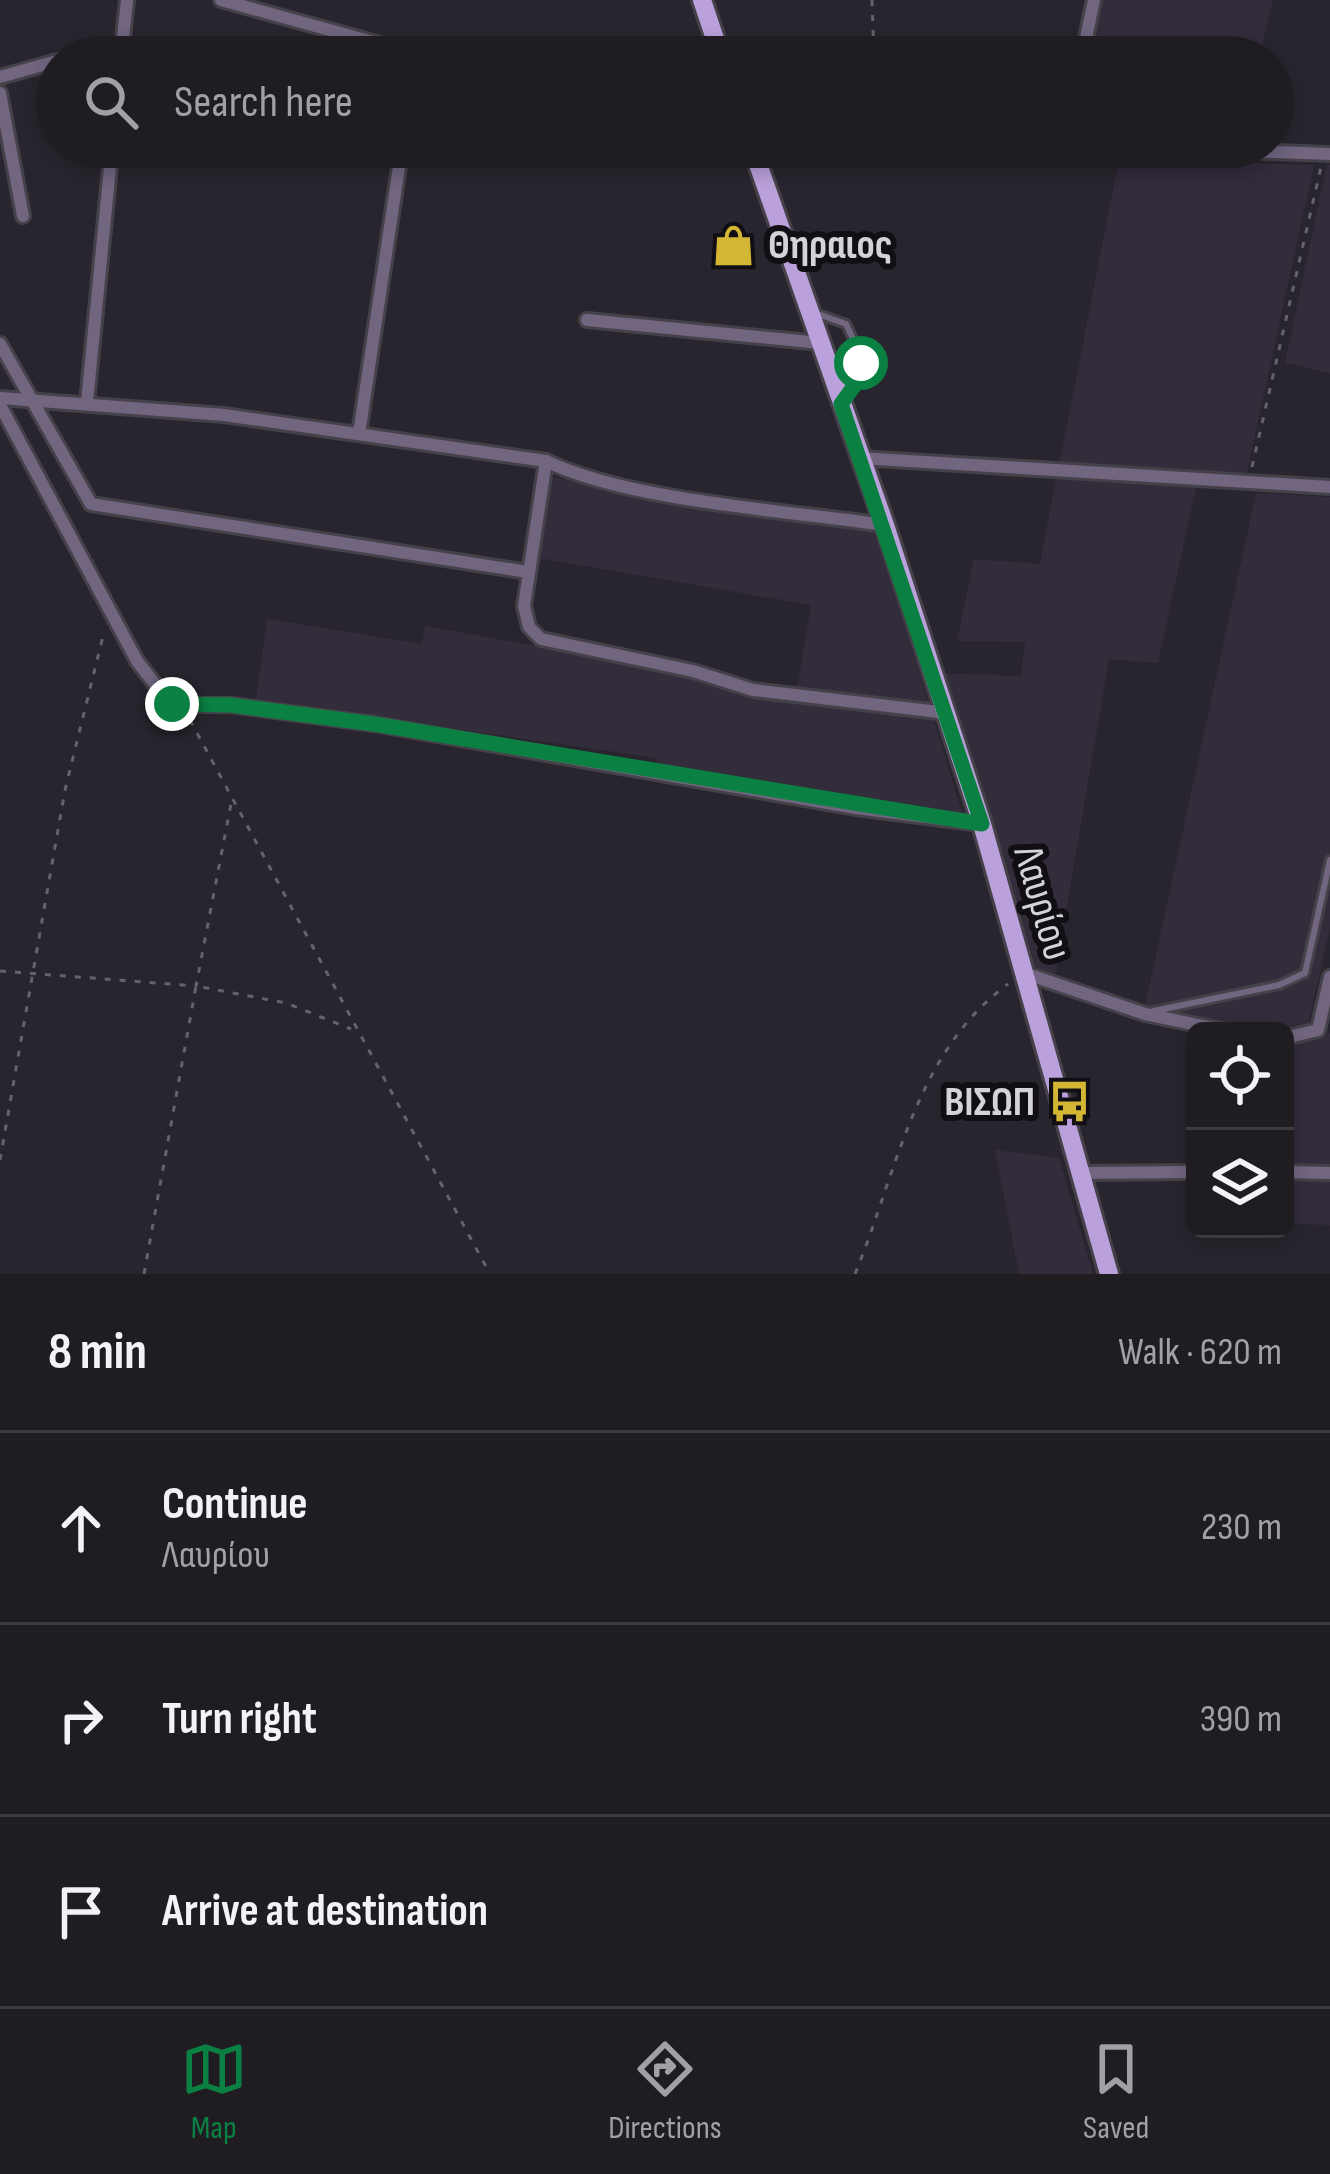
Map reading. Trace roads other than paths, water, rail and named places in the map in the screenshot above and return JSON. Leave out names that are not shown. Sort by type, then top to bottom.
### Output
[{"type":"main road","points":[[702,0],[714,36]]},
{"type":"main road","name":"Λαυρίου","points":[[759,168],[947,713],[1109,1274]]},
{"type":"street","points":[[123,36],[127,0]]},
{"type":"street","points":[[220,0],[347,36]]},
{"type":"street","points":[[1086,36],[1094,0]]},
{"type":"street","points":[[0,77],[36,67]]},
{"type":"street","points":[[0,93],[23,216]]},
{"type":"street","points":[[1294,153],[1327,154]]},
{"type":"street","points":[[87,402],[110,168]]},
{"type":"street","points":[[359,434],[399,168]]},
{"type":"street","points":[[587,320],[820,343]]},
{"type":"street","points":[[0,344],[91,504],[528,572]]},
{"type":"street","points":[[885,524],[676,494],[572,474],[546,461],[359,434],[87,402],[0,402],[158,693],[184,708],[230,705],[374,724],[982,824]]},
{"type":"street","points":[[860,458],[1330,488]]},
{"type":"street","points":[[546,461],[524,606],[529,627],[541,639],[693,671],[753,690],[947,713]]},
{"type":"street","points":[[1024,973],[1144,1014],[1186,1023]]},
{"type":"street","points":[[1294,1036],[1318,1030],[1330,977]]},
{"type":"street","points":[[1079,1173],[1186,1172]]},
{"type":"street","points":[[1294,1172],[1330,1173]]},
{"type":"lane","points":[[809,313],[839,320],[853,339]]},
{"type":"lane","points":[[841,404],[857,382],[858,356]]},
{"type":"lane","points":[[1144,1014],[1180,1002],[1279,985],[1305,974],[1330,860]]},
{"type":"place","name":"Θηραιος","points":[[734,245]]},
{"type":"place","name":"ΒΙΣΩΠ","points":[[1069,1102]]}]
